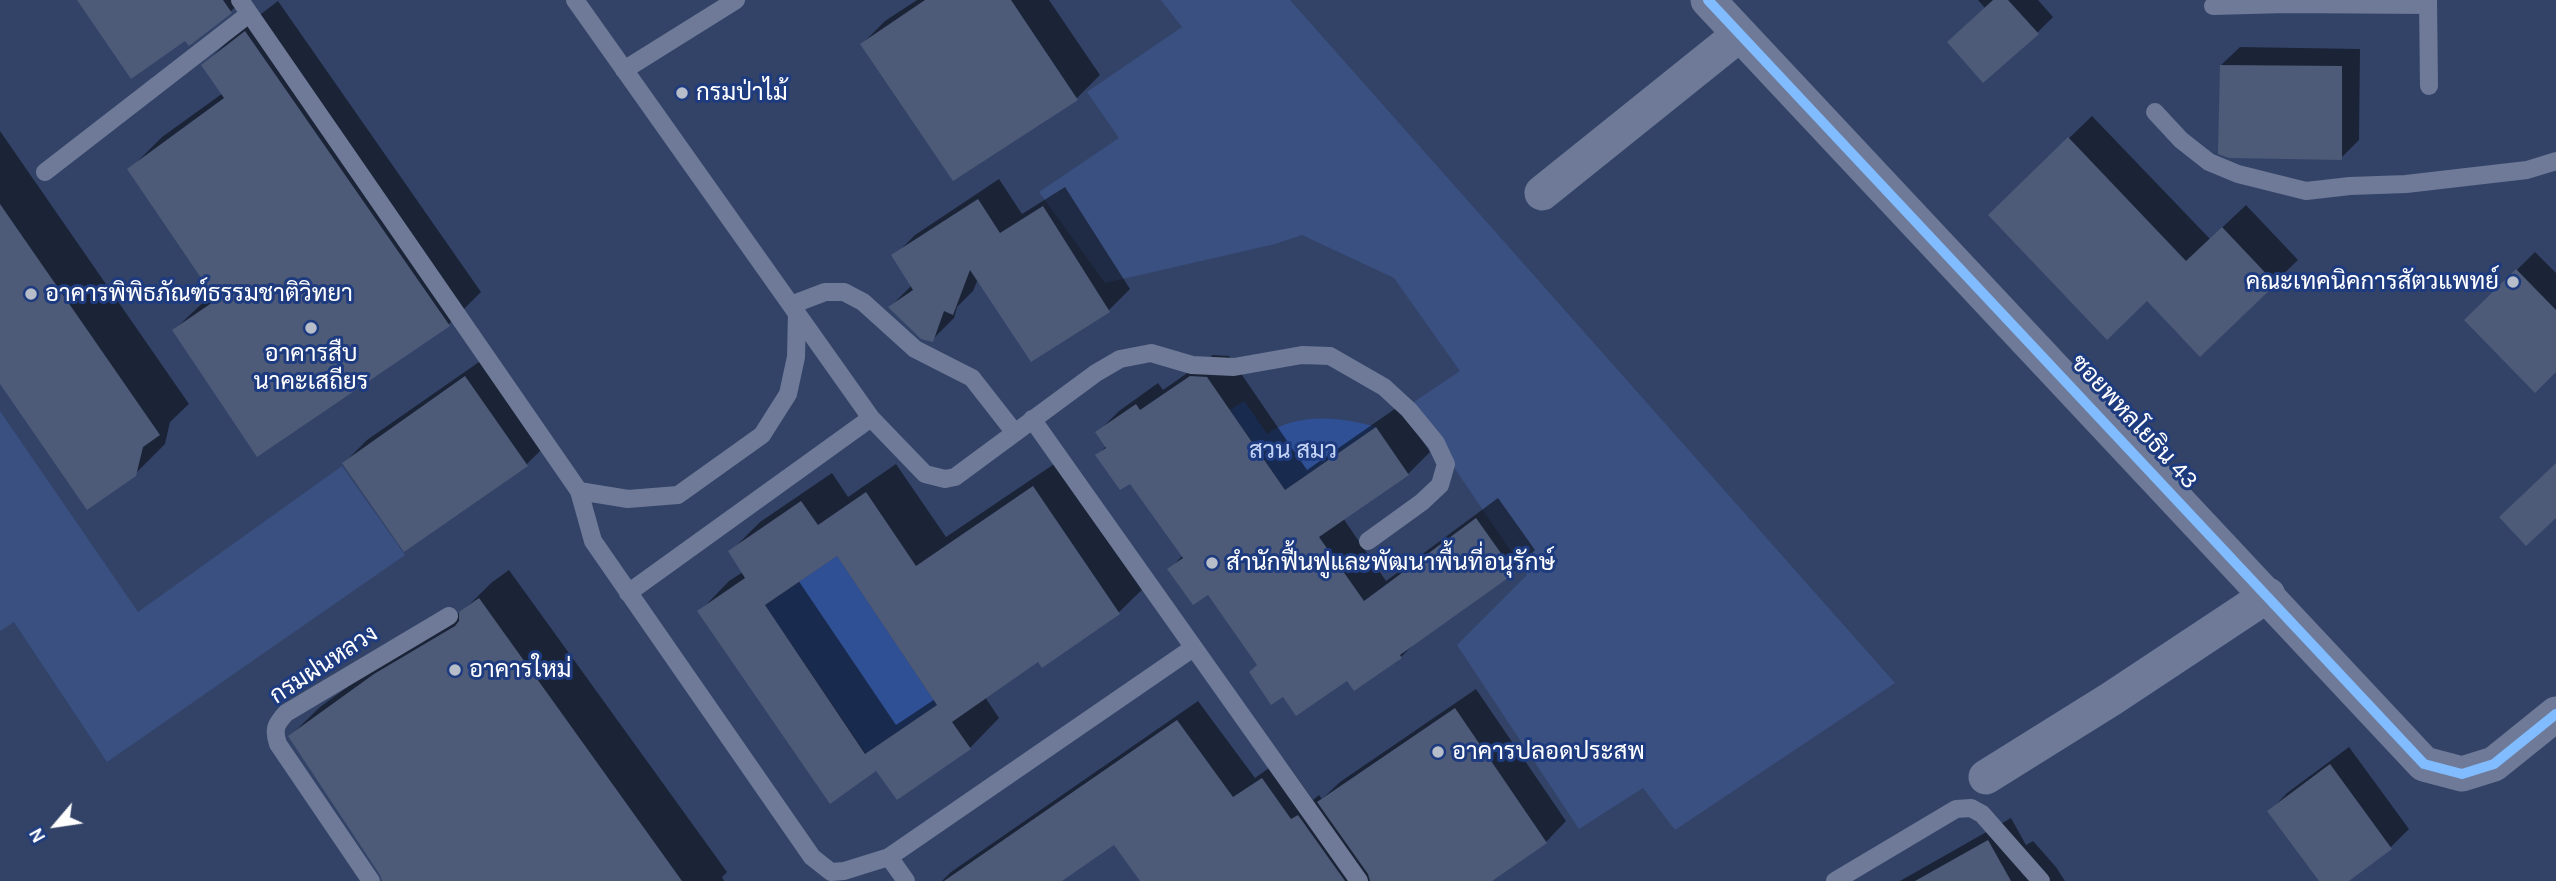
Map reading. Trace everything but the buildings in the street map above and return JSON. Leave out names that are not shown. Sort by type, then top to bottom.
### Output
[{"type":"street","name":"ซอยพหลโยธิน 43","points":[[1708,0],[2424,764],[2462,774],[2494,764],[2556,714]]},
{"type":"street","points":[[1542,193],[1741,34]]},
{"type":"street","points":[[1986,777],[2269,596]]},
{"type":"lane","points":[[575,0],[871,418],[925,474],[945,479],[955,477],[1032,419],[1120,359],[1151,353],[1192,365],[1234,367],[1302,355],[1330,356],[1384,387],[1409,410],[1436,443],[1446,464],[1440,485],[1422,502],[1368,541]]},
{"type":"lane","points":[[624,70],[736,0]]},
{"type":"lane","points":[[2213,6],[2286,2],[2428,2],[2429,86]]},
{"type":"lane","points":[[45,172],[244,7],[579,491],[593,541],[628,593],[812,857],[831,872],[844,871],[889,857],[1194,648]]},
{"type":"lane","points":[[2155,112],[2181,140],[2209,162],[2238,174],[2306,191],[2406,184],[2527,170],[2556,161]]},
{"type":"lane","points":[[794,309],[825,292],[844,292],[863,302],[915,349],[972,377],[1015,433]]},
{"type":"lane","points":[[579,491],[628,499],[678,495],[762,435],[788,394],[796,357],[794,309]]},
{"type":"lane","points":[[628,593],[871,418]]},
{"type":"lane","points":[[1032,419],[1359,881]]},
{"type":"lane","name":"กรมฝนหลวง","points":[[370,881],[278,744],[274,732],[276,724],[286,713],[449,616]]},
{"type":"lane","points":[[1835,881],[1956,809],[1971,808],[1982,814],[2042,881]]},
{"type":"lane","points":[[889,857],[906,881]]},
{"type":"green space","name":"สวน สมว","points":[[1244,401],[1267,434],[1292,422],[1320,418],[1376,427],[1285,490],[1230,410]]},
{"type":"green space","points":[[837,556],[937,705],[866,754],[765,605]]},
{"type":"shaded area","points":[[1161,0],[1290,0],[1895,683],[1675,830],[1643,788],[1579,829],[1457,645],[1527,575],[1411,404],[1460,371],[1394,278],[1302,235],[1275,244],[1105,283],[1039,192],[1119,138],[1087,92],[1182,27]]},
{"type":"shaded area","points":[[0,411],[138,612],[342,466],[405,555],[107,762],[14,622],[0,631]]},
{"type":"cycle path","points":[[1708,0],[2424,764],[2462,774],[2494,764],[2556,714]]},
{"type":"place","name":"กรมป่าไม้","points":[[682,93]]},
{"type":"place","name":"คณะเทคนิคการสัตวแพทย์","points":[[2513,282]]},
{"type":"place","name":"อาคารพิพิธภัณฑ์ธรรมชาติวิทยา","points":[[31,294]]},
{"type":"place","name":"อาคารสืบ นาคะเสถียร","points":[[311,328]]},
{"type":"place","name":"สำนักฟื้นฟูและพัฒนาพื้นที่อนุรักษ์","points":[[1212,563]]},
{"type":"place","name":"อาคารใหม่","points":[[455,670]]},
{"type":"place","name":"อาคารปลอดประสพ","points":[[1438,752]]}]
